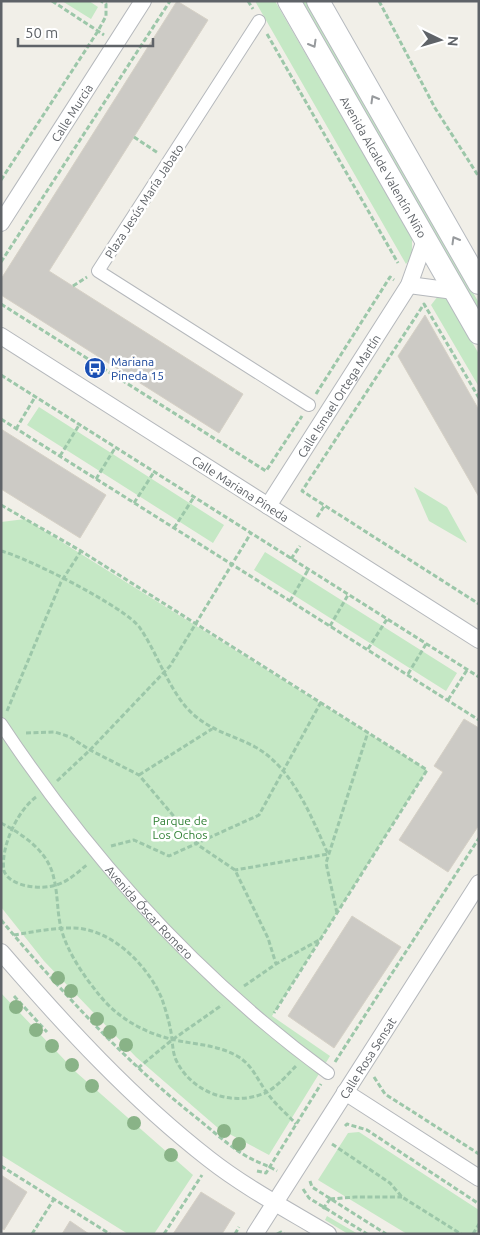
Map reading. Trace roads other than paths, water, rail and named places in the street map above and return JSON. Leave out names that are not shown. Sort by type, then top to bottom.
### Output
[{"type":"main road","name":"Avenida Alcalde Valentín Niño","points":[[289,1],[479,333]]},
{"type":"main road","name":"Avenida Alcalde Valentín Niño","points":[[318,1],[479,283]]},
{"type":"street","name":"Calle Murcia","points":[[1,223],[137,3]]},
{"type":"street","name":"Plaza Jesús María Jabato","points":[[260,21],[98,271],[309,405]]},
{"type":"street","name":"Calle Ismael Ortega Martín","points":[[268,506],[408,285],[425,240]]},
{"type":"street","points":[[408,285],[454,291]]},
{"type":"street","name":"Calle Mariana Pineda","points":[[1,336],[479,640]]},
{"type":"street","name":"Avenida Óscar Romero","points":[[2,724],[46,789],[138,903],[266,1025],[328,1073]]},
{"type":"street","name":"Calle Rosa Sensat","points":[[255,1234],[479,882]]},
{"type":"street","points":[[1,952],[86,1047],[208,1158],[328,1234]]},
{"type":"street","points":[[345,1092],[479,1178]]},
{"type":"place","name":"Mariana Pineda 15","points":[[95,368]]},
{"type":"park label","name":"Parque de Los Ochos","points":[[180,827]]}]
